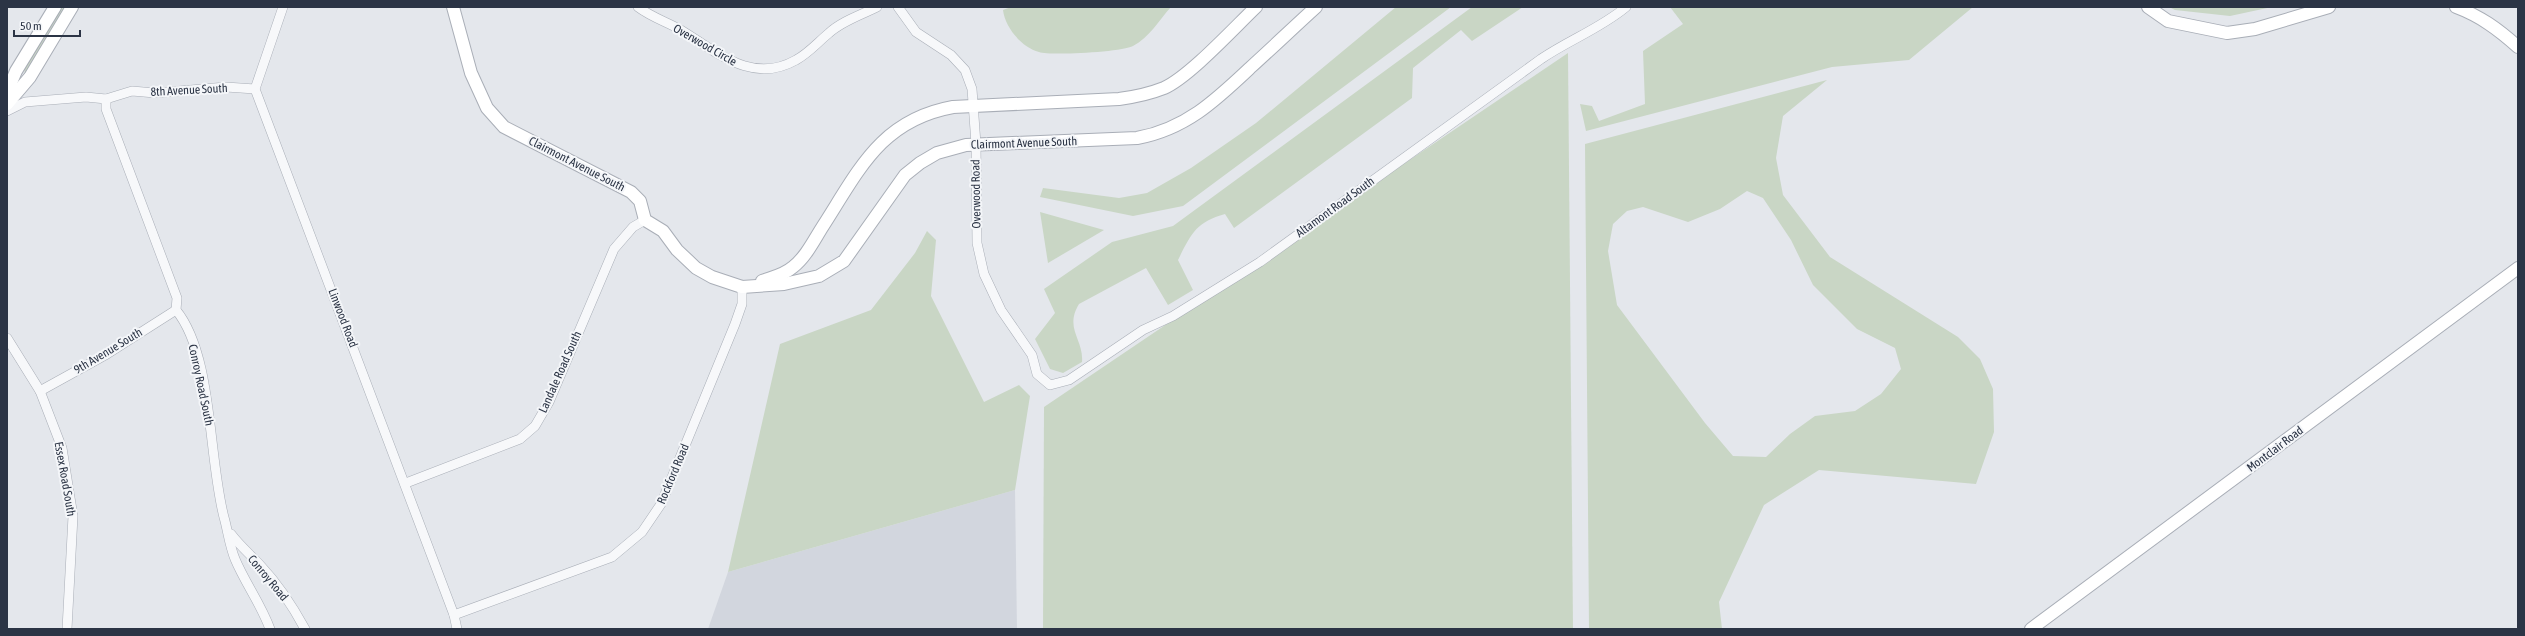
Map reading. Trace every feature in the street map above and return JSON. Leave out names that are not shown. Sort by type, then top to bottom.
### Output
[{"type":"street","points":[[7,92],[16,71],[55,7]]},
{"type":"street","points":[[7,104],[30,77],[72,7]]},
{"type":"street","points":[[255,89],[283,7]]},
{"type":"street","name":"Clairmont Avenue South","points":[[453,7],[471,73],[487,108],[504,127],[631,192],[640,201],[645,220],[663,231],[677,250],[696,268],[712,277],[742,287],[802,280],[819,276],[844,261],[912,169],[942,151],[976,144],[1125,139],[1149,136],[1172,128],[1194,117],[1215,101],[1316,7]]},
{"type":"street","name":"Overwood Circle","points":[[638,7],[680,30],[729,62],[745,68],[762,69],[779,67],[796,60],[829,32],[877,7]]},
{"type":"street","name":"Overwood Road","points":[[898,7],[916,32],[951,55],[965,70],[972,89],[976,144],[977,242],[984,274],[1001,310],[1032,355],[1037,374]]},
{"type":"street","points":[[742,287],[779,275],[798,263],[868,156],[886,137],[906,123],[929,113],[973,105],[1119,99],[1142,96],[1165,87],[1186,72],[1256,7]]},
{"type":"street","name":"Altamont Road South","points":[[1037,374],[1050,385],[1069,380],[1144,330],[1173,316],[1260,262],[1558,47],[1606,22],[1626,7]]},
{"type":"street","points":[[2148,7],[2168,21],[2227,33],[2255,29],[2300,11],[2329,7]]},
{"type":"street","points":[[2456,7],[2478,15],[2498,28],[2518,47]]},
{"type":"street","name":"8th Avenue South","points":[[7,111],[25,102],[86,97],[106,99],[132,91],[155,93],[226,87],[255,89]]},
{"type":"street","name":"Linwood Road","points":[[255,89],[406,483],[454,615],[457,629]]},
{"type":"street","name":"Conroy Road South","points":[[106,99],[106,109],[177,298],[176,310],[185,321],[197,356],[207,400],[221,504],[235,558],[264,613],[270,629]]},
{"type":"street","name":"Landale Road South","points":[[406,483],[520,439],[535,426],[549,402],[614,249],[633,227],[645,220]]},
{"type":"street","name":"Montclair Road","points":[[2031,629],[2518,268]]},
{"type":"street","name":"Rockford Road","points":[[454,615],[612,557],[642,532],[661,504],[726,346],[742,304],[742,287]]},
{"type":"street","name":"9th Avenue South","points":[[40,391],[107,354],[176,310]]},
{"type":"street","name":"Essex Road South","points":[[7,340],[27,367],[40,391],[62,448],[73,516],[68,629]]},
{"type":"street","name":"Conroy Road","points":[[228,530],[240,546],[261,566],[296,612],[305,629]]},
{"type":"shaded area","points":[[1015,490],[1017,629],[708,629],[728,572]]},
{"type":"green space","points":[[60,7],[69,7],[25,74],[24,69]]},
{"type":"green space","points":[[1011,7],[1171,7],[1149,34],[1133,46],[1101,52],[1057,54],[1039,52],[1032,49],[1026,46],[1015,36],[1007,23],[1003,10]]},
{"type":"green space","points":[[1396,7],[1451,7],[1183,206],[1133,216],[1040,197],[1043,188],[1119,198],[1147,193],[1191,168],[1256,123]]},
{"type":"green space","points":[[1472,7],[1523,7],[1472,41],[1461,30],[1413,68],[1412,98],[1234,228],[1225,214],[1215,217],[1201,225],[1191,236],[1178,260],[1193,290],[1168,305],[1146,268],[1079,304],[1073,320],[1082,354],[1082,362],[1063,373],[1050,369],[1035,339],[1055,313],[1044,289],[1112,242],[1173,226]]},
{"type":"green space","points":[[1670,7],[1973,7],[1909,60],[1832,67],[1586,131],[1580,104],[1592,106],[1599,121],[1645,104],[1643,51],[1683,24]]},
{"type":"green space","points":[[2169,7],[2272,7],[2230,16],[2175,10]]},
{"type":"green space","points":[[1568,53],[1573,629],[1043,629],[1044,407]]},
{"type":"green space","points":[[1827,80],[1783,116],[1776,158],[1783,195],[1830,257],[1958,337],[1980,359],[1993,389],[1994,432],[1976,484],[1819,470],[1764,505],[1719,602],[1722,629],[1589,629],[1585,144]],"holes":[[[1747,191],[1763,198],[1791,240],[1813,285],[1857,329],[1895,348],[1901,369],[1881,394],[1855,411],[1815,416],[1790,434],[1766,457],[1733,456],[1705,423],[1617,305],[1608,251],[1613,224],[1627,211],[1643,207],[1688,222],[1720,209]]]},
{"type":"green space","points":[[1040,212],[1104,230],[1048,263]]},
{"type":"green space","points":[[927,231],[936,240],[931,296],[984,402],[1019,385],[1030,396],[1015,490],[728,572],[780,344],[871,310],[915,253]]}]
